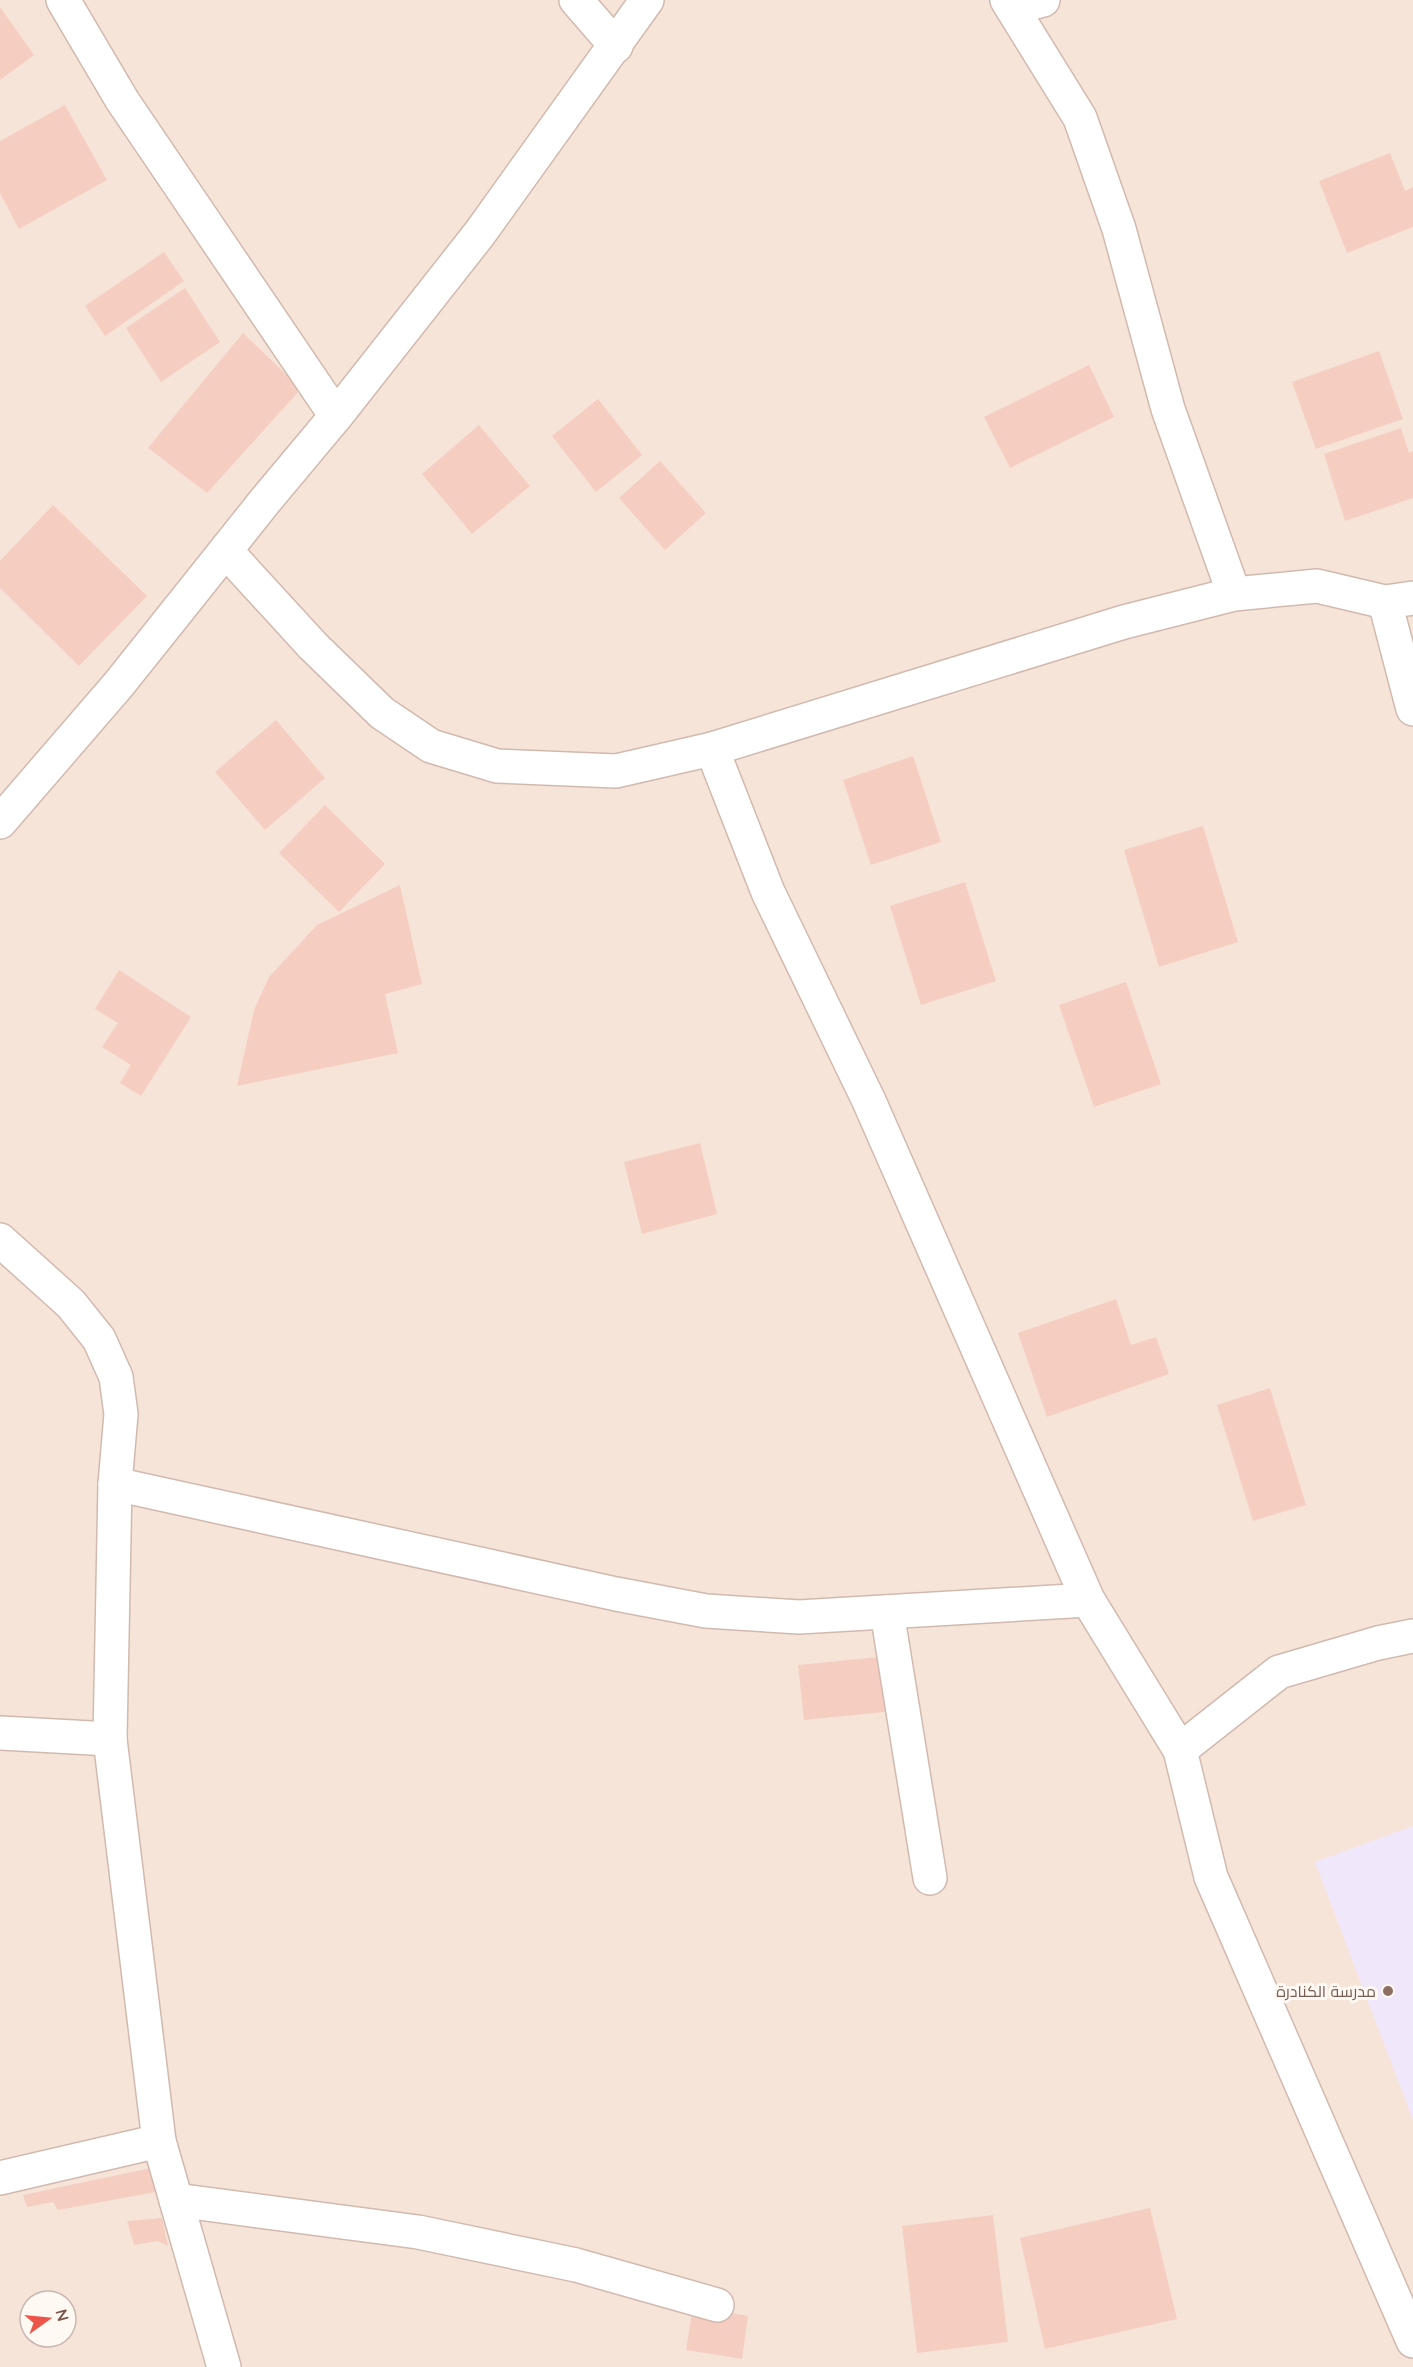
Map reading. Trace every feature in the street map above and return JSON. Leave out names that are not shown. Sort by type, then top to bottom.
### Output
[{"type":"street","points":[[63,0],[122,100],[336,416]]},
{"type":"street","points":[[576,0],[616,46]]},
{"type":"street","points":[[0,822],[118,684],[336,416],[480,233],[647,0]]},
{"type":"street","points":[[1020,3],[1080,118],[1119,229],[1168,409],[1234,594]]},
{"type":"street","points":[[226,551],[314,646],[382,713],[431,746],[497,766],[616,771],[712,749],[812,720],[1124,622],[1234,594],[1317,586],[1399,600],[1413,709]]},
{"type":"street","points":[[712,749],[768,892],[869,1101],[1088,1600],[1180,1750],[1211,1878],[1413,2341]]},
{"type":"street","points":[[0,1240],[71,1304],[99,1339],[116,1377],[122,1414],[115,1484],[110,1739],[159,2141],[224,2367]]},
{"type":"street","points":[[115,1484],[616,1594],[706,1611],[799,1617],[1088,1600]]},
{"type":"street","points":[[887,1612],[930,1878]]},
{"type":"street","points":[[1180,1750],[1279,1672],[1377,1643],[1413,1636]]},
{"type":"street","points":[[0,1733],[110,1739]]},
{"type":"street","points":[[0,2178],[159,2141]]},
{"type":"street","points":[[177,2200],[418,2232],[576,2265],[717,2305]]},
{"type":"shaded area","points":[[0,0],[1413,0],[1413,2367],[0,2367]]},
{"type":"shaded area","name":"مدرسة الكنادرة","points":[[1413,1826],[1413,2120],[1315,1862]]},
{"type":"building","points":[[0,7],[34,55],[0,80]]},
{"type":"building","points":[[65,105],[107,180],[19,229],[0,193],[0,141]]},
{"type":"building","points":[[1390,153],[1405,191],[1413,187],[1413,227],[1347,253],[1319,181]]},
{"type":"building","points":[[164,252],[184,281],[105,336],[85,306]]},
{"type":"building","points":[[185,288],[220,342],[161,382],[126,328]]},
{"type":"building","points":[[243,333],[301,389],[207,493],[148,448]]},
{"type":"building","points":[[1379,351],[1403,419],[1316,449],[1292,382]]},
{"type":"building","points":[[1089,365],[1114,417],[1010,468],[984,417]]},
{"type":"building","points":[[598,399],[642,455],[596,492],[552,436]]},
{"type":"building","points":[[479,425],[530,486],[472,534],[422,474]]},
{"type":"building","points":[[1401,428],[1409,453],[1413,451],[1413,498],[1345,521],[1324,454]]},
{"type":"building","points":[[660,461],[706,513],[665,550],[619,498]]},
{"type":"building","points":[[53,505],[147,596],[79,666],[0,588],[0,561]]},
{"type":"building","points":[[276,720],[325,778],[265,830],[215,772]]},
{"type":"building","points":[[913,756],[941,842],[871,865],[843,780]]},
{"type":"building","points":[[325,805],[385,864],[339,912],[279,853]]},
{"type":"building","points":[[1203,826],[1238,942],[1159,967],[1124,850]]},
{"type":"building","points":[[965,882],[996,981],[921,1005],[890,906]]},
{"type":"building","points":[[400,885],[422,984],[385,994],[398,1053],[237,1086],[254,1010],[269,977],[317,925]]},
{"type":"building","points":[[119,970],[191,1017],[141,1096],[120,1083],[131,1065],[102,1047],[118,1023],[95,1009]]},
{"type":"building","points":[[1126,982],[1161,1084],[1094,1107],[1059,1005]]},
{"type":"building","points":[[700,1143],[717,1214],[642,1234],[624,1162]]},
{"type":"building","points":[[1116,1299],[1131,1345],[1156,1337],[1169,1374],[1047,1417],[1018,1333]]},
{"type":"building","points":[[1270,1388],[1306,1505],[1253,1521],[1217,1405]]},
{"type":"building","points":[[879,1657],[885,1712],[804,1720],[798,1665]]},
{"type":"building","points":[[156,2167],[161,2191],[58,2210],[53,2202],[27,2207],[23,2195]]},
{"type":"building","points":[[1150,2208],[1177,2319],[1045,2349],[1020,2238]]},
{"type":"building","points":[[993,2215],[1008,2342],[917,2353],[902,2226]]},
{"type":"building","points":[[162,2218],[168,2246],[158,2241],[134,2245],[127,2221]]},
{"type":"building","points":[[693,2306],[748,2316],[742,2359],[686,2350]]},
{"type":"place","name":"مدرسة الكنادرة","points":[[1388,1991]]}]
